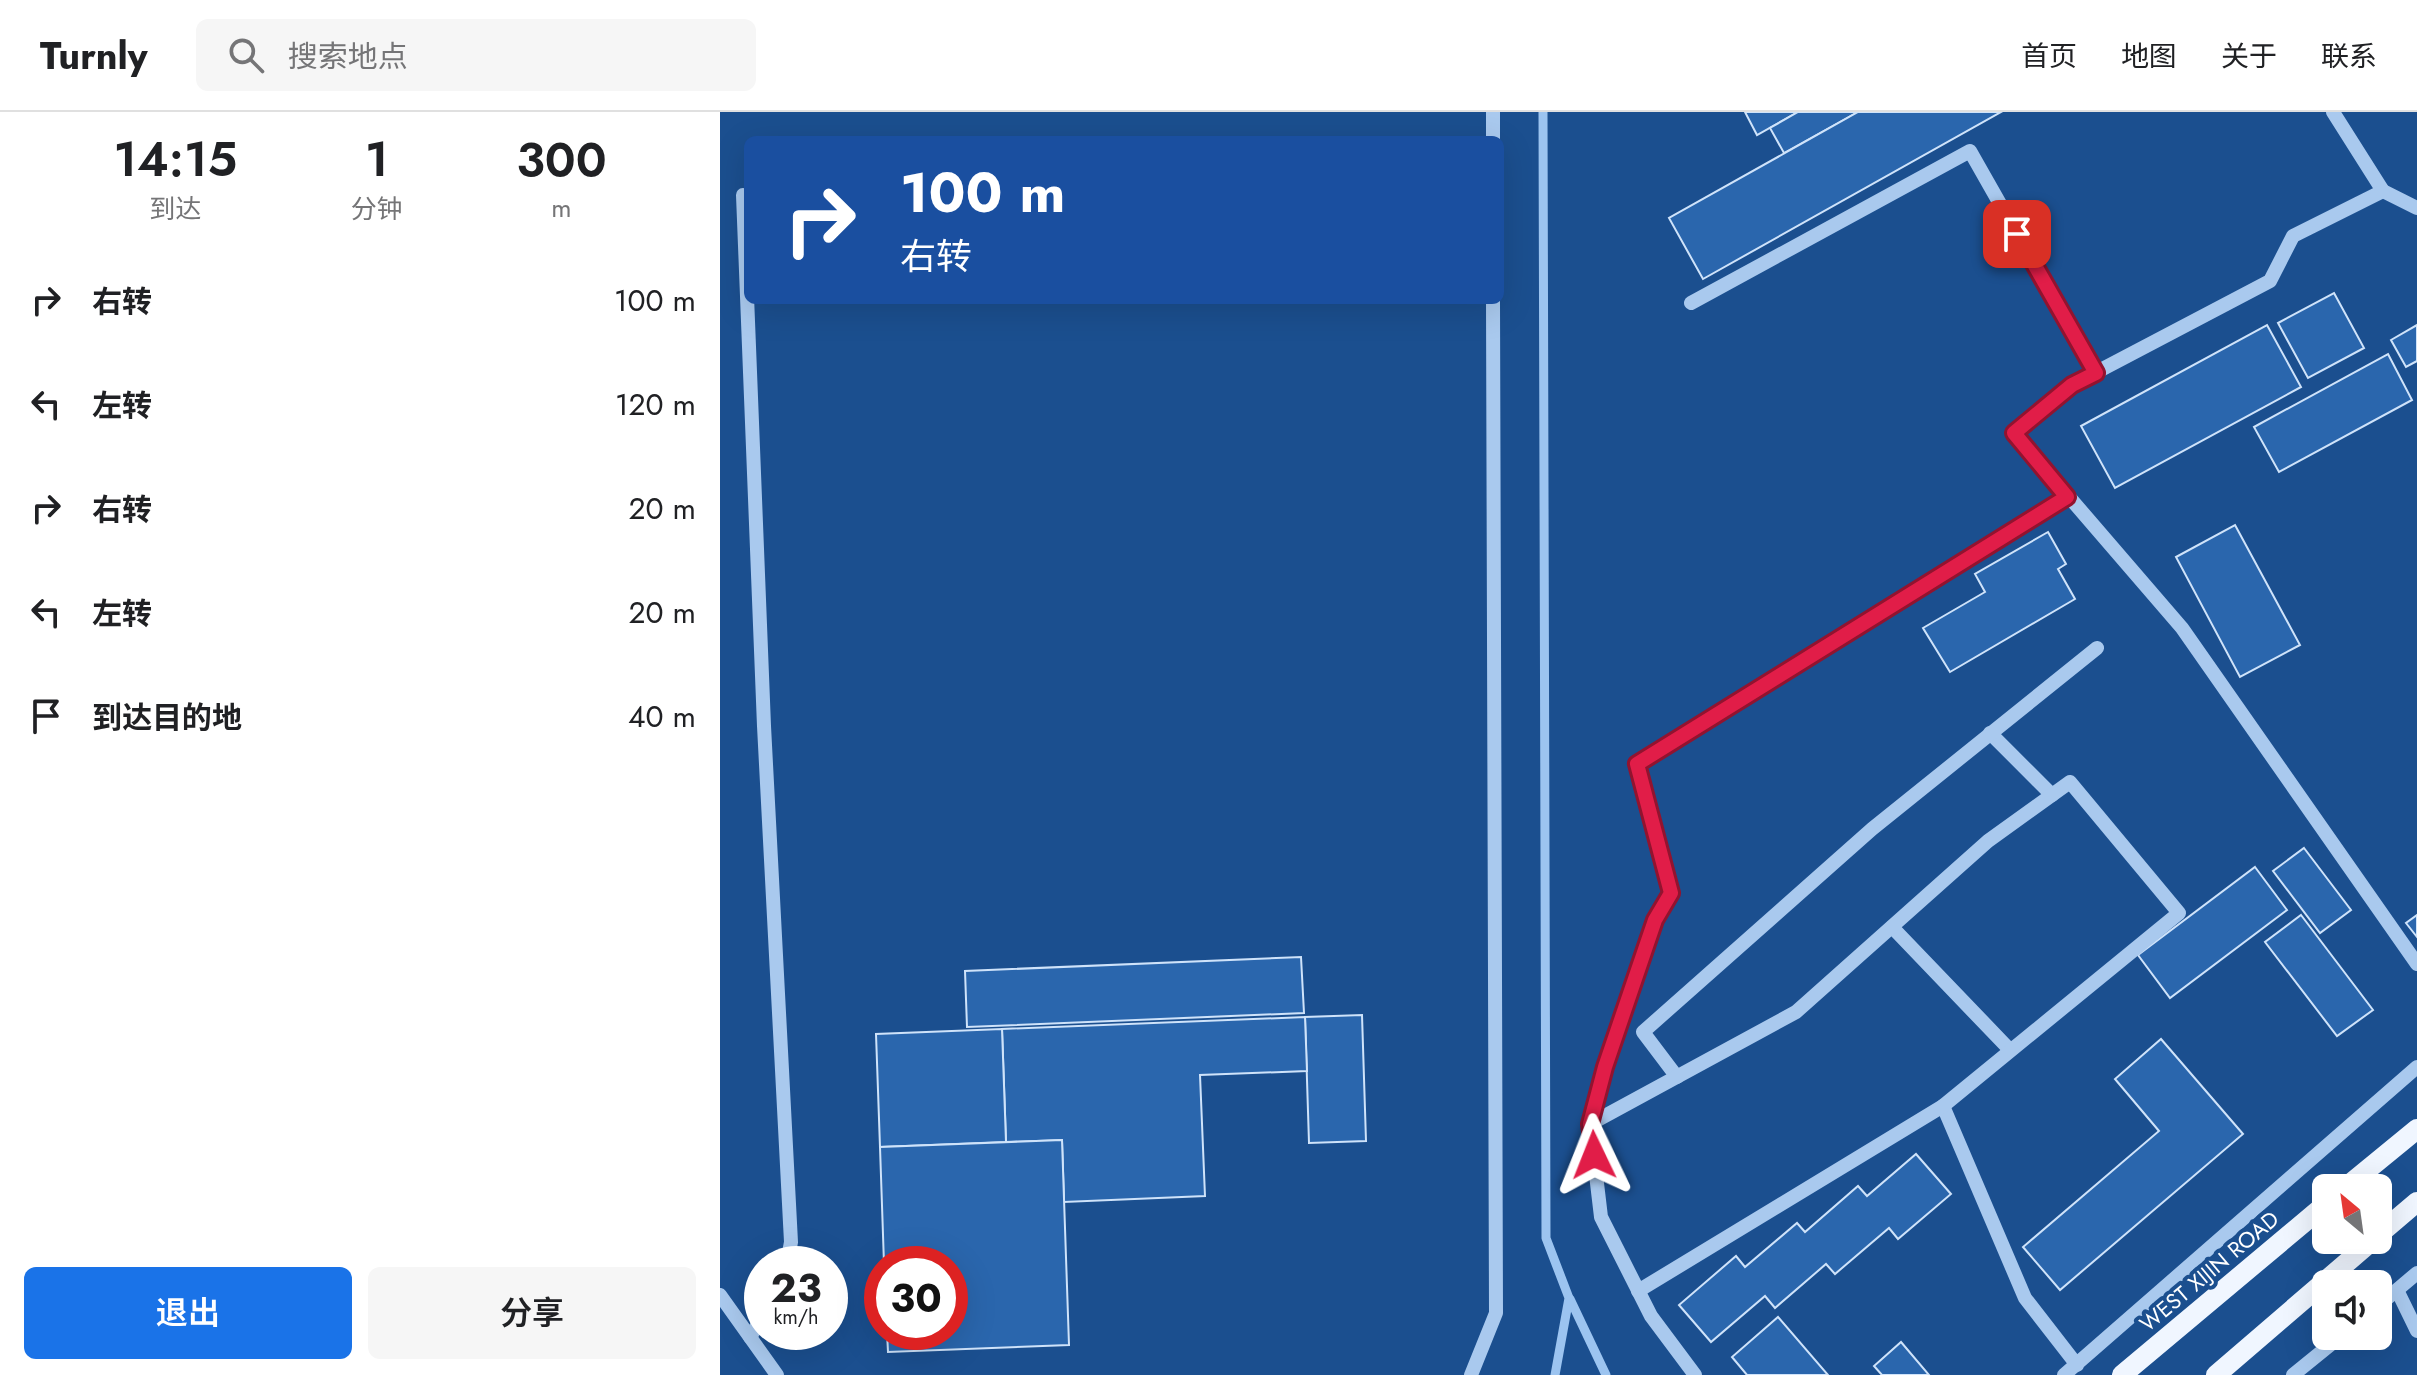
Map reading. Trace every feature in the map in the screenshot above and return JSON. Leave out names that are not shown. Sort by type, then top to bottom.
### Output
[{"type":"main road","points":[[2362,1174],[2417,1129]]},
{"type":"main road","points":[[2392,1223],[2417,1202]]},
{"type":"main road","name":"WEST XIJIN ROAD","points":[[2122,1375],[2312,1216]]},
{"type":"main road","points":[[2216,1375],[2357,1254]]},
{"type":"street","points":[[1493,112],[1493,136]]},
{"type":"street","points":[[2333,112],[2383,191],[2417,208]]},
{"type":"street","points":[[1691,303],[1970,151],[2096,373]]},
{"type":"street","points":[[2383,191],[2293,236],[2270,281],[2072,385],[2014,433],[2182,628],[2417,964]]},
{"type":"street","points":[[743,195],[744,220]]},
{"type":"street","points":[[747,304],[764,726],[790,1246]]},
{"type":"street","points":[[1471,1375],[1496,1313],[1493,304]]},
{"type":"street","points":[[1695,1375],[1651,1316],[1601,1217],[1590,1124],[1605,1067],[1650,934],[1671,893],[1637,764],[2067,497]]},
{"type":"street","points":[[1677,1077],[1643,1032],[1872,829],[2097,648]]},
{"type":"street","points":[[1990,733],[2052,795]]},
{"type":"street","points":[[1590,1124],[1796,1012],[1988,841],[2070,782],[2179,913],[1943,1106],[1638,1291]]},
{"type":"street","points":[[1892,927],[2010,1050]]},
{"type":"street","points":[[2064,1375],[2417,1067]]},
{"type":"street","points":[[1943,1106],[2025,1298],[2077,1365]]},
{"type":"street","points":[[2392,1294],[2417,1273]]},
{"type":"street","points":[[2397,1290],[2417,1331]]},
{"type":"street","points":[[720,1295],[744,1329]]},
{"type":"street","points":[[759,1350],[777,1375]]},
{"type":"street","points":[[2293,1375],[2324,1350]]},
{"type":"building","points":[[1745,112],[1798,112],[1757,135]]},
{"type":"building","points":[[1798,112],[1858,112],[1784,153],[1770,128]]},
{"type":"building","points":[[1858,112],[2001,112],[1703,279],[1669,218]]},
{"type":"building","points":[[2334,293],[2364,348],[2308,378],[2278,323]]},
{"type":"building","points":[[2267,325],[2301,387],[2115,488],[2081,426]]},
{"type":"building","points":[[2417,325],[2417,361],[2406,367],[2391,340]]},
{"type":"building","points":[[2388,354],[2412,400],[2279,472],[2254,427]]},
{"type":"building","points":[[2235,525],[2300,645],[2240,677],[2176,557]]},
{"type":"building","points":[[2048,532],[2066,564],[2058,569],[2075,599],[1950,672],[1923,628],[1985,592],[1975,574]]},
{"type":"building","points":[[2304,848],[2351,910],[2320,933],[2273,871]]},
{"type":"building","points":[[2255,867],[2287,910],[2170,998],[2138,955]]},
{"type":"building","points":[[2301,915],[2373,1010],[2337,1036],[2265,942]]},
{"type":"building","points":[[2417,915],[2417,937],[2406,923]]},
{"type":"building","points":[[1301,957],[1304,1013],[967,1027],[965,971]]},
{"type":"building","points":[[1362,1015],[1366,1141],[1309,1143],[1305,1017]]},
{"type":"building","points":[[1305,1017],[1307,1071],[1200,1075],[1205,1196],[1064,1202],[1062,1140],[1006,1142],[1002,1029]]},
{"type":"building","points":[[1002,1029],[1006,1142],[880,1147],[876,1034]]},
{"type":"building","points":[[2161,1039],[2243,1134],[2060,1290],[2023,1247],[2159,1131],[2115,1079]]},
{"type":"building","points":[[1062,1140],[1069,1345],[968,1349],[968,1246],[883,1246],[880,1147]]},
{"type":"building","points":[[1916,1154],[1951,1194],[1898,1239],[1889,1228],[1835,1274],[1826,1264],[1775,1308],[1765,1296],[1711,1342],[1679,1305],[1736,1256],[1745,1267],[1797,1223],[1805,1232],[1858,1186],[1867,1196]]},
{"type":"building","points":[[1778,1317],[1828,1375],[1747,1375],[1732,1357]]},
{"type":"building","points":[[1901,1342],[1929,1375],[1882,1375],[1874,1366]]},
{"type":"building","points":[[888,1350],[940,1350],[888,1352]]},
{"type":"waterway","points":[[1543,112],[1546,1238],[1569,1298],[1555,1375]]},
{"type":"waterway","points":[[1570,1299],[1606,1375]]},
{"type":"route","points":[[1594,1155],[1590,1124],[1605,1067],[1655,920],[1671,893],[1637,764],[2067,497],[2014,433],[2072,385],[2096,373],[2017,234]]}]
